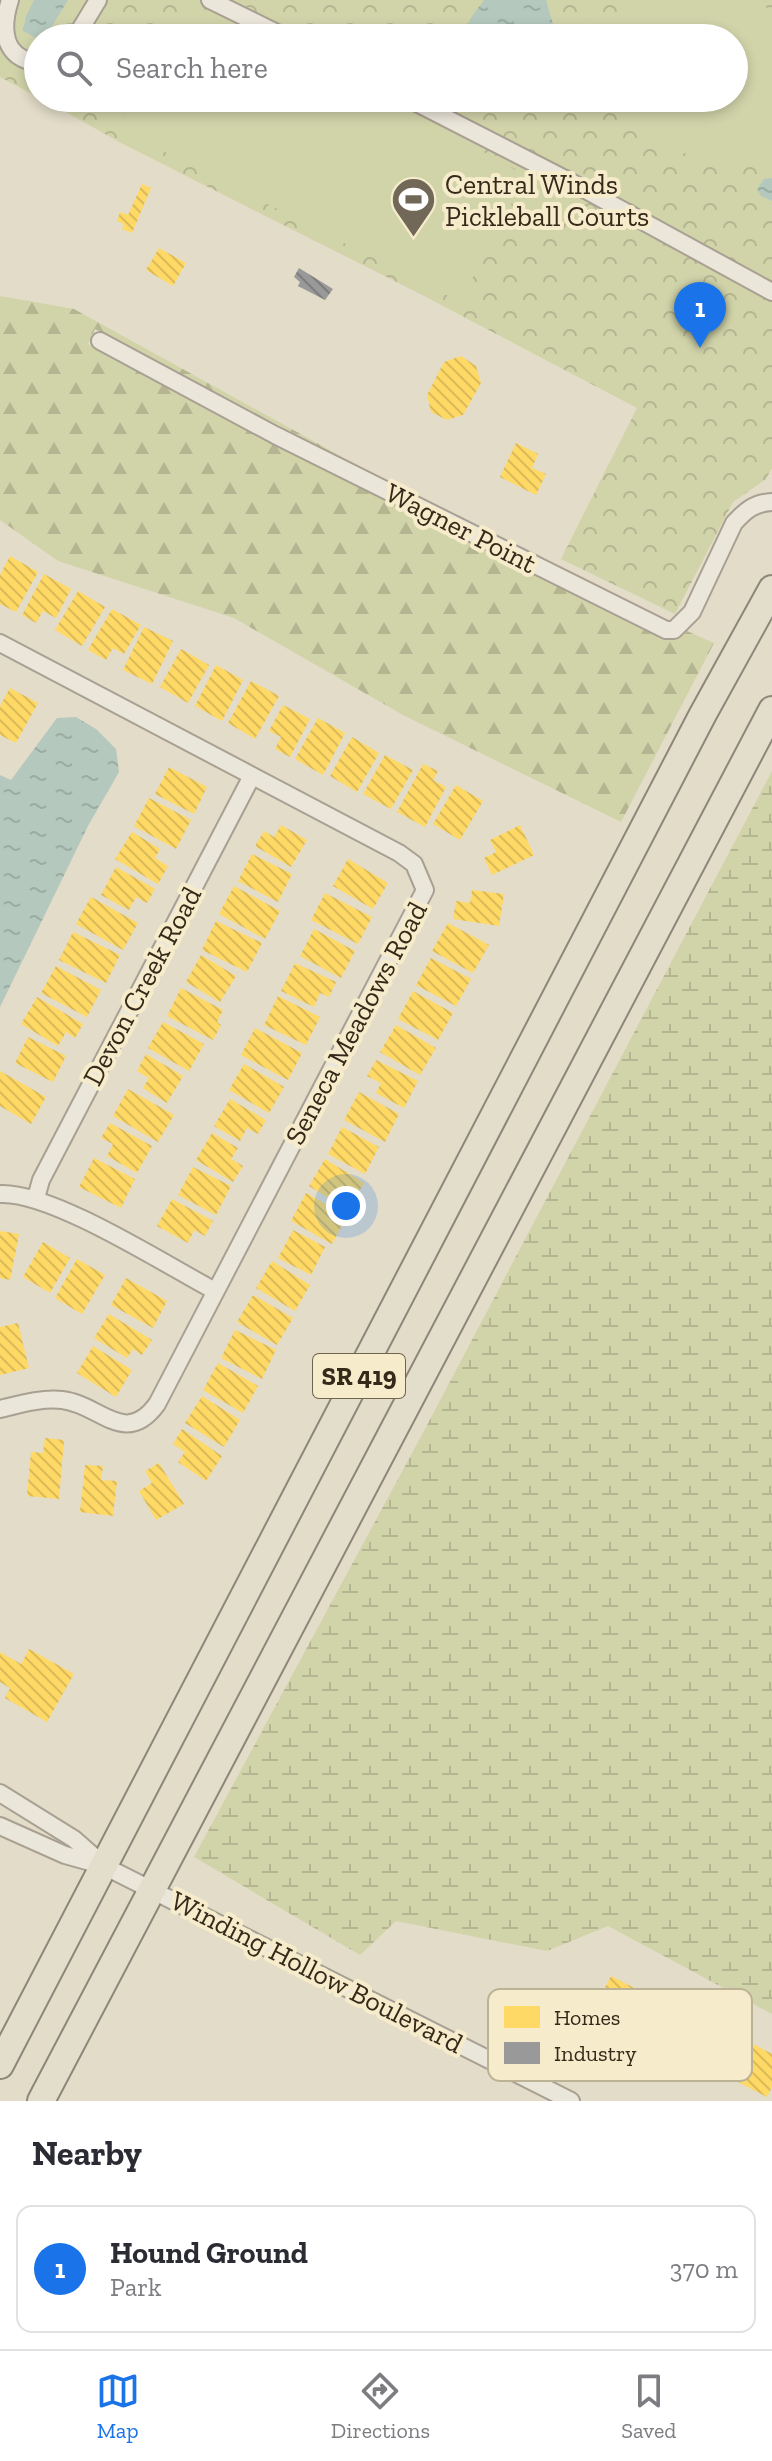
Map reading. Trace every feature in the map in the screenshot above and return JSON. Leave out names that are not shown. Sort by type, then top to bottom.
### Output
[{"type":"main road","name":"SR 419","points":[[0,2065],[703,714],[772,589]]},
{"type":"main road","name":"SR 419","points":[[41,2101],[772,710]]},
{"type":"street","points":[[10,0],[3,29],[6,39],[24,59]]},
{"type":"street","points":[[83,24],[98,0]]},
{"type":"street","points":[[210,0],[259,24]]},
{"type":"street","points":[[434,112],[571,182],[772,292]]},
{"type":"street","name":"Wagner Point","points":[[100,341],[275,435],[666,630],[674,630],[692,612],[734,523],[744,511],[757,503],[772,502]]},
{"type":"street","name":"Seneca Meadows Road","points":[[0,643],[399,853],[414,864],[425,890],[147,1418],[138,1423],[124,1424],[65,1400],[43,1400],[0,1409]]},
{"type":"street","name":"Devon Creek Road","points":[[36,1198],[41,1180],[252,776]]},
{"type":"street","points":[[0,1194],[13,1193],[36,1198],[80,1218],[215,1291]]},
{"type":"street","points":[[0,1793],[74,1839],[104,1866]]},
{"type":"street","points":[[0,1826],[65,1855],[104,1866]]},
{"type":"street","name":"Winding Hollow Boulevard","points":[[104,1866],[488,2059]]},
{"type":"street","name":"Winding Hollow Boulevard","points":[[531,2081],[571,2101]]},
{"type":"green space","points":[[0,0],[772,0],[772,468],[766,479],[733,502],[675,614],[561,559],[637,408],[66,112],[748,112],[748,24],[24,24],[24,90],[0,77]]},
{"type":"green space","points":[[183,0],[237,24],[171,24]]},
{"type":"green space","points":[[650,0],[764,0],[772,26],[772,155],[726,160],[683,153],[645,134],[620,112],[748,112],[748,24],[581,24]]},
{"type":"green space","name":"Central Winds Pickleball Courts","points":[[127,112],[414,112],[526,176],[460,302],[118,128]]},
{"type":"green space","points":[[0,296],[74,309],[393,485],[95,329],[88,344],[271,442],[645,631],[671,637],[687,631],[714,643],[621,822],[403,715],[234,618],[58,561],[0,520]]},
{"type":"green space","points":[[772,771],[772,2014],[752,2003],[752,1989],[725,1989],[608,1926],[547,1951],[396,1921],[360,1955],[194,1857],[425,1429]]},
{"type":"water","points":[[34,0],[68,0],[53,24],[24,24]]},
{"type":"water","points":[[484,0],[546,0],[553,24],[469,24]]},
{"type":"water","points":[[772,178],[772,201],[761,196],[757,189],[764,179]]},
{"type":"water","points":[[76,717],[96,729],[116,749],[119,772],[88,826],[0,1007],[0,775],[11,780],[57,718]]},
{"type":"building: Homes","points":[[142,184],[151,188],[132,233],[122,229],[124,224],[117,221],[120,212],[128,215]]},
{"type":"building: Homes","points":[[159,248],[186,263],[173,286],[146,270]]},
{"type":"building: Homes","points":[[461,356],[476,366],[481,383],[463,415],[447,420],[431,412],[427,395],[444,362]]},
{"type":"building: Homes","points":[[516,443],[538,454],[532,468],[546,474],[536,495],[500,477]]},
{"type":"building: Homes","points":[[10,556],[38,572],[16,612],[0,604],[0,575]]},
{"type":"building: Homes","points":[[44,574],[71,589],[56,618],[43,611],[36,623],[22,615]]},
{"type":"building: Homes","points":[[78,591],[105,607],[82,646],[55,630]]},
{"type":"building: Homes","points":[[112,609],[141,625],[124,654],[113,648],[106,660],[88,650]]},
{"type":"building: Homes","points":[[144,627],[173,641],[152,684],[123,670]]},
{"type":"building: Homes","points":[[181,649],[209,665],[188,703],[160,687]]},
{"type":"building: Homes","points":[[216,665],[243,680],[222,721],[195,706]]},
{"type":"building: Homes","points":[[251,681],[279,696],[255,739],[228,723]]},
{"type":"building: Homes","points":[[10,688],[38,703],[16,743],[0,735],[0,706]]},
{"type":"building: Homes","points":[[283,705],[310,719],[290,757],[275,749],[281,737],[269,731]]},
{"type":"building: Homes","points":[[318,718],[345,733],[323,775],[295,759]]},
{"type":"building: Homes","points":[[352,737],[379,753],[357,792],[330,776]]},
{"type":"building: Homes","points":[[385,755],[413,770],[391,809],[363,794]]},
{"type":"building: Homes","points":[[423,764],[438,771],[433,780],[446,787],[425,827],[397,812]]},
{"type":"building: Homes","points":[[169,767],[207,787],[194,814],[155,794]]},
{"type":"building: Homes","points":[[456,785],[483,801],[460,840],[433,824]]},
{"type":"building: Homes","points":[[149,798],[191,820],[176,849],[134,826]]},
{"type":"building: Homes","points":[[281,825],[307,840],[291,867],[255,846],[264,831],[274,837]]},
{"type":"building: Homes","points":[[520,825],[534,855],[492,875],[484,858],[496,852],[490,840]]},
{"type":"building: Homes","points":[[132,832],[160,849],[155,858],[168,866],[158,884],[115,859]]},
{"type":"building: Homes","points":[[252,854],[292,874],[278,902],[238,881]]},
{"type":"building: Homes","points":[[348,859],[388,883],[373,909],[333,886]]},
{"type":"building: Homes","points":[[116,867],[155,889],[147,903],[136,897],[129,910],[101,895]]},
{"type":"building: Homes","points":[[234,886],[280,911],[265,939],[219,914]]},
{"type":"building: Homes","points":[[472,890],[504,894],[499,926],[453,919],[456,901],[470,903]]},
{"type":"building: Homes","points":[[325,893],[372,917],[358,944],[311,920]]},
{"type":"building: Homes","points":[[91,897],[138,923],[123,950],[76,924]]},
{"type":"building: Homes","points":[[216,921],[262,943],[247,972],[202,950]]},
{"type":"building: Homes","points":[[448,923],[489,945],[473,973],[432,951]]},
{"type":"building: Homes","points":[[314,929],[355,951],[341,978],[300,956]]},
{"type":"building: Homes","points":[[73,932],[120,955],[106,983],[59,960]]},
{"type":"building: Homes","points":[[201,955],[236,976],[220,1002],[186,982]]},
{"type":"building: Homes","points":[[431,958],[471,979],[456,1006],[416,985]]},
{"type":"building: Homes","points":[[295,963],[336,982],[329,997],[320,993],[314,1007],[281,991]]},
{"type":"building: Homes","points":[[56,966],[101,990],[87,1017],[41,993]]},
{"type":"building: Homes","points":[[181,988],[223,1010],[217,1022],[221,1025],[213,1040],[167,1016]]},
{"type":"building: Homes","points":[[413,991],[453,1013],[438,1040],[398,1019]]},
{"type":"building: Homes","points":[[278,996],[320,1017],[306,1045],[264,1025]]},
{"type":"building: Homes","points":[[37,997],[83,1024],[75,1038],[66,1032],[58,1046],[21,1024]]},
{"type":"building: Homes","points":[[163,1022],[204,1044],[189,1071],[148,1048]]},
{"type":"building: Homes","points":[[396,1025],[436,1048],[420,1075],[380,1052]]},
{"type":"building: Homes","points":[[255,1028],[302,1053],[288,1080],[241,1055]]},
{"type":"building: Homes","points":[[28,1037],[66,1056],[53,1082],[15,1063]]},
{"type":"building: Homes","points":[[146,1054],[183,1076],[167,1103],[143,1088],[149,1078],[137,1071]]},
{"type":"building: Homes","points":[[376,1060],[418,1081],[404,1108],[376,1093],[381,1083],[367,1076]]},
{"type":"building: Homes","points":[[244,1064],[284,1087],[269,1113],[229,1090]]},
{"type":"building: Homes","points":[[0,1071],[46,1097],[31,1124],[0,1106]]},
{"type":"building: Homes","points":[[128,1089],[174,1115],[158,1142],[113,1116]]},
{"type":"building: Homes","points":[[359,1092],[399,1114],[385,1142],[344,1120]]},
{"type":"building: Homes","points":[[230,1099],[266,1120],[258,1134],[247,1128],[240,1141],[214,1126]]},
{"type":"building: Homes","points":[[110,1123],[152,1146],[137,1173],[107,1156],[113,1144],[101,1138]]},
{"type":"building: Homes","points":[[342,1127],[379,1147],[365,1174],[328,1154]]},
{"type":"building: Homes","points":[[212,1133],[238,1148],[231,1159],[243,1166],[233,1182],[196,1160]]},
{"type":"building: Homes","points":[[94,1158],[135,1179],[121,1208],[79,1187]]},
{"type":"building: Homes","points":[[325,1159],[364,1183],[348,1210],[309,1186]]},
{"type":"building: Homes","points":[[193,1167],[231,1186],[216,1215],[178,1195]]},
{"type":"building: Homes","points":[[306,1193],[347,1216],[332,1244],[291,1221]]},
{"type":"building: Homes","points":[[172,1199],[213,1221],[205,1236],[194,1230],[188,1243],[157,1226]]},
{"type":"building: Homes","points":[[293,1230],[325,1247],[311,1275],[278,1258]]},
{"type":"building: Homes","points":[[0,1231],[19,1234],[10,1280],[0,1278]]},
{"type":"building: Homes","points":[[43,1242],[70,1258],[50,1293],[23,1277]]},
{"type":"building: Homes","points":[[77,1259],[105,1275],[82,1314],[55,1298]]},
{"type":"building: Homes","points":[[272,1261],[310,1285],[295,1311],[256,1288]]},
{"type":"building: Homes","points":[[126,1278],[167,1301],[153,1328],[111,1305]]},
{"type":"building: Homes","points":[[253,1295],[293,1318],[277,1345],[237,1322]]},
{"type":"building: Homes","points":[[109,1314],[152,1340],[142,1355],[133,1349],[127,1358],[94,1338]]},
{"type":"building: Homes","points":[[18,1323],[29,1368],[0,1375],[0,1327]]},
{"type":"building: Homes","points":[[235,1330],[276,1350],[262,1379],[221,1358]]},
{"type":"building: Homes","points":[[93,1346],[132,1370],[116,1397],[77,1373]]},
{"type":"building: Homes","points":[[218,1363],[258,1386],[243,1413],[203,1390]]},
{"type":"building: Homes","points":[[202,1396],[240,1420],[224,1447],[185,1423]]},
{"type":"building: Homes","points":[[182,1429],[222,1456],[206,1481],[178,1462],[185,1452],[173,1444]]},
{"type":"building: Homes","points":[[45,1438],[64,1440],[59,1499],[27,1496],[31,1452],[43,1453]]},
{"type":"building: Homes","points":[[159,1463],[184,1504],[156,1520],[139,1491],[152,1483],[145,1471]]},
{"type":"building: Homes","points":[[85,1465],[103,1466],[101,1480],[117,1481],[113,1516],[80,1512]]},
{"type":"building: Homes","points":[[29,1649],[74,1674],[47,1722],[5,1698],[10,1688],[0,1682],[0,1652],[21,1664]]},
{"type":"building: Homes","points":[[611,1976],[636,1989],[604,1989]]},
{"type":"building: Homes","points":[[752,2043],[772,2054],[772,2087],[767,2097],[736,2081],[752,2081]]},
{"type":"building: Industry","points":[[299,268],[333,289],[325,300],[298,286],[300,282],[294,277]]},
{"type":"place","name":"Central Winds Pickleball Courts","points":[[414,239]]},
{"type":"place","name":"Hound Ground","points":[[700,348]]}]
